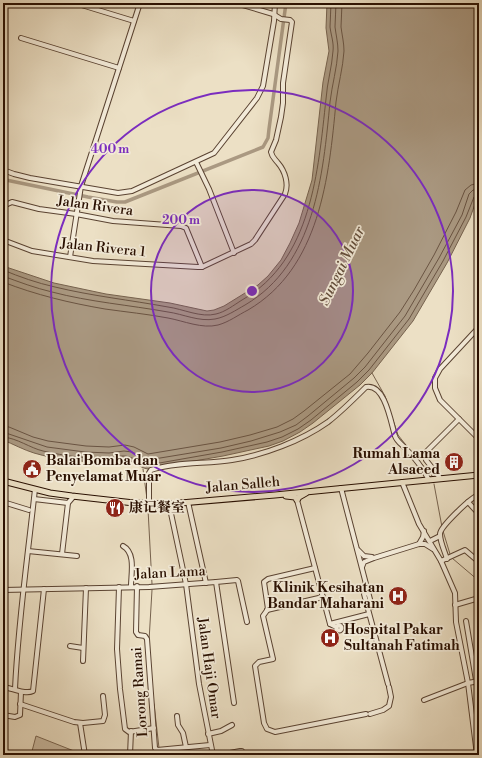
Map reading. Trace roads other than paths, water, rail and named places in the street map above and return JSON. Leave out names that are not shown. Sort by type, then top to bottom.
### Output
[{"type":"main road","name":"Jalan Salleh","points":[[3,481],[35,489],[74,496],[169,504],[309,492],[479,474]]},
{"type":"main road","points":[[3,487],[10,483]]},
{"type":"main road","points":[[278,495],[295,497],[297,500],[309,492]]},
{"type":"street","points":[[76,3],[134,21]]},
{"type":"street","points":[[70,257],[81,189],[140,3]]},
{"type":"street","points":[[202,266],[234,253],[255,240],[286,194],[287,189],[287,180],[279,164],[270,152],[276,140],[283,103],[283,83],[292,24],[290,20],[283,20],[273,14],[236,3]]},
{"type":"street","points":[[3,170],[30,178],[81,189],[118,193],[132,191],[214,153],[261,92],[275,3]]},
{"type":"street","points":[[21,38],[119,68]]},
{"type":"street","points":[[196,162],[234,253]]},
{"type":"street","name":"Jalan Rivera","points":[[3,206],[12,202],[39,209],[114,221],[181,226],[185,228],[202,266]]},
{"type":"street","name":"Jalan Rivera 1","points":[[3,240],[32,251],[93,261],[202,266]]},
{"type":"street","points":[[479,326],[441,368],[435,378],[437,396],[479,440]]},
{"type":"street","points":[[149,503],[150,470],[232,460],[285,445],[324,424],[366,387],[370,386],[380,393],[386,404],[397,440],[410,453],[429,480]]},
{"type":"street","points":[[440,478],[426,460],[424,453],[459,419]]},
{"type":"street","points":[[402,482],[417,519],[441,561],[455,593],[456,622],[468,683],[477,755]]},
{"type":"street","points":[[315,568],[265,581],[263,585],[268,607],[263,616],[273,659],[259,662],[255,666],[264,723],[267,729],[274,732],[368,714],[389,706],[391,701],[367,607],[372,606],[366,593],[362,570],[340,488]]},
{"type":"street","points":[[15,689],[16,659],[23,589],[35,489]]},
{"type":"street","points":[[448,559],[440,536],[441,530],[468,502],[475,496],[479,495]]},
{"type":"street","points":[[62,554],[68,503],[74,496]]},
{"type":"street","points":[[34,499],[68,503]]},
{"type":"street","points":[[297,500],[330,624],[337,625],[369,614]]},
{"type":"street","points":[[3,502],[29,510]]},
{"type":"street","points":[[188,502],[206,583]]},
{"type":"street","points":[[468,502],[479,514]]},
{"type":"street","name":"Jalan Haji Omar","points":[[169,504],[186,584],[199,684],[213,755]]},
{"type":"street","points":[[419,544],[423,537],[424,531]]},
{"type":"street","points":[[430,541],[440,536]]},
{"type":"street","points":[[362,570],[364,562],[419,544],[429,545],[435,550]]},
{"type":"street","points":[[123,546],[129,551],[131,556],[131,586]]},
{"type":"street","points":[[356,546],[364,556],[374,558]]},
{"type":"street","points":[[441,561],[465,550],[479,562]]},
{"type":"street","points":[[28,551],[77,556]]},
{"type":"street","points":[[216,582],[238,581],[247,622]]},
{"type":"street","name":"Jalan Lama","points":[[3,590],[119,587],[216,582],[234,703]]},
{"type":"street","name":"Lorong Ramai","points":[[137,586],[136,632],[138,635],[145,636],[147,639],[155,748],[159,750],[162,755]]},
{"type":"street","points":[[119,587],[117,649],[125,729],[131,732],[154,728]]},
{"type":"street","points":[[83,661],[86,588]]},
{"type":"street","points":[[3,687],[15,689],[21,692],[33,691],[44,589]]},
{"type":"street","points":[[267,610],[323,597]]},
{"type":"street","points":[[455,605],[479,598]]},
{"type":"street","points":[[466,621],[478,681],[479,698]]},
{"type":"street","points":[[70,646],[83,648]]},
{"type":"street","points":[[424,700],[468,683],[478,681]]},
{"type":"street","points":[[3,715],[15,717],[20,715],[21,692]]},
{"type":"street","points":[[20,704],[65,720],[80,722],[104,721],[103,696]]},
{"type":"street","points":[[177,716],[178,725],[183,734],[186,747]]},
{"type":"street","points":[[80,722],[85,755]]},
{"type":"street","points":[[208,734],[221,731],[232,725]]},
{"type":"street","points":[[130,755],[131,732]]},
{"type":"street","points":[[159,750],[210,744]]},
{"type":"street","points":[[220,755],[240,751],[242,751],[244,755]]},
{"type":"water","name":"Sungai Muar","points":[[327,3],[479,3],[479,193],[470,218],[447,263],[413,321],[372,373],[360,385],[300,432],[283,441],[269,446],[223,456],[148,469],[126,460],[89,462],[52,457],[30,452],[3,440],[3,266],[54,283],[106,294],[170,303],[207,311],[224,306],[258,285],[268,276],[281,260],[299,223],[312,180],[323,82],[329,51],[326,28]]},
{"type":"waterway","points":[[3,179],[88,197],[125,202],[263,147],[268,138],[286,3]]},
{"type":"waterway","points":[[372,373],[385,396],[398,435],[409,449]]},
{"type":"waterway","points":[[420,462],[433,477]]},
{"type":"waterway","points":[[143,469],[147,499]]},
{"type":"waterway","points":[[434,484],[442,527]]},
{"type":"waterway","points":[[148,509],[152,584]]},
{"type":"waterway","points":[[443,531],[450,554]]},
{"type":"waterway","points":[[452,558],[479,581]]},
{"type":"waterway","points":[[149,641],[152,590]]},
{"type":"waterway","points":[[154,704],[159,748]]},
{"type":"place","name":"Rumah Lama Alsaeed","points":[[454,462]]},
{"type":"place","name":"Balai Bomba dan Penyelamat Muar","points":[[32,469]]},
{"type":"place","name":"康记餐室","points":[[115,508]]},
{"type":"place","name":"Klinik Kesihatan Bandar Maharani","points":[[398,596]]},
{"type":"place","name":"Hospital Pakar Sultanah Fatimah","points":[[330,638]]}]
